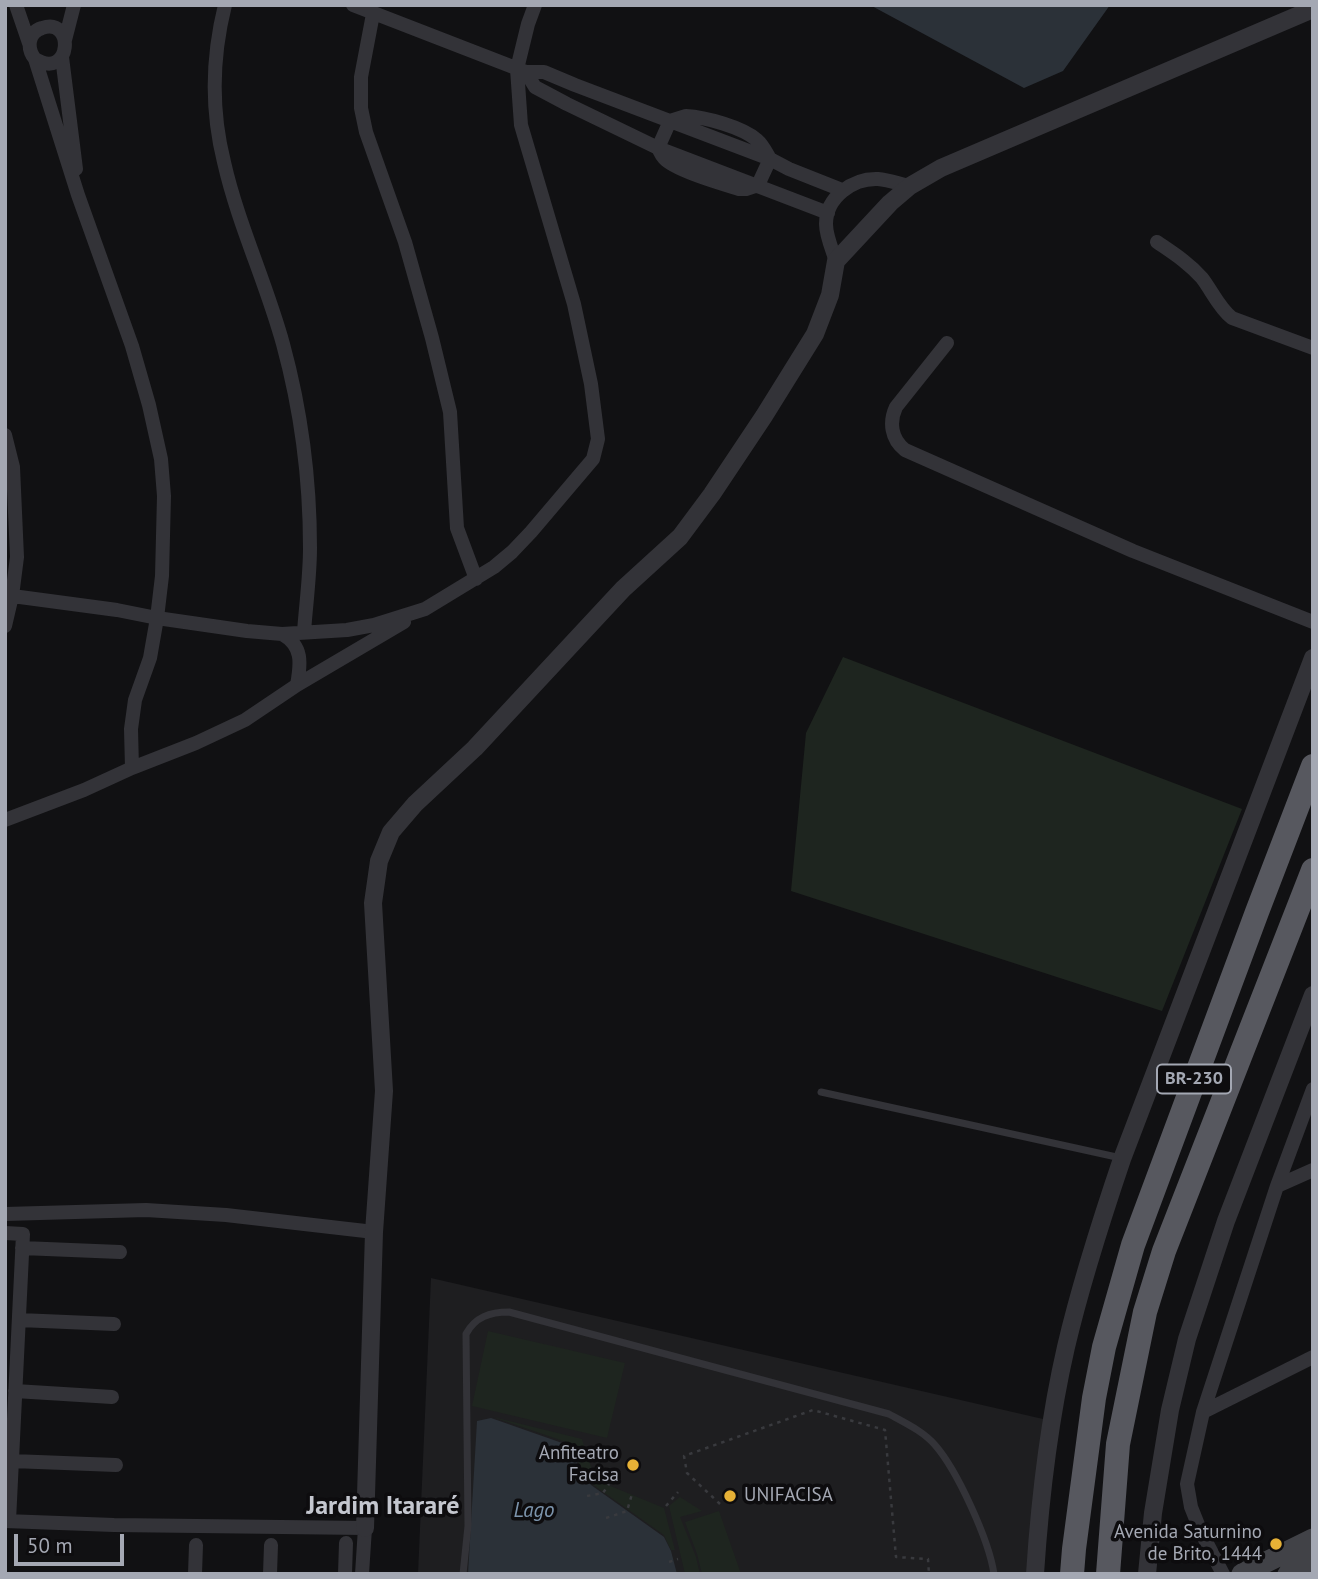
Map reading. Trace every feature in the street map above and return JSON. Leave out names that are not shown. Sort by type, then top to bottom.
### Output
[{"type":"highway","name":"BR-230","points":[[1072,1574],[1094,1398],[1104,1347],[1133,1245],[1313,766]]},
{"type":"highway","name":"BR-230","points":[[1108,1574],[1118,1444],[1145,1312],[1169,1238],[1313,870]]},
{"type":"main road","points":[[1242,1574],[1313,1539]]},
{"type":"main road","points":[[1288,1574],[1313,1561]]},
{"type":"street","points":[[16,5],[78,195],[132,346],[161,459],[164,496],[162,576],[158,618],[150,658],[135,700],[131,729],[132,768]]},
{"type":"street","points":[[74,5],[62,57],[78,195]]},
{"type":"street","points":[[225,5],[214,61],[214,93],[223,162],[283,344],[300,419],[309,483],[310,550],[304,632]]},
{"type":"street","points":[[354,5],[521,70],[544,72],[770,159],[842,190]]},
{"type":"street","points":[[5,820],[196,743],[245,720],[297,685],[476,579],[512,552],[593,459],[598,439],[591,384],[574,304],[520,125],[521,70],[528,24],[535,5]]},
{"type":"street","points":[[836,261],[890,203],[910,186],[941,168],[1313,9]]},
{"type":"street","points":[[373,14],[362,77],[361,107],[366,132],[405,242],[432,338],[450,412],[457,528],[476,579]]},
{"type":"street","points":[[29,43],[35,32],[46,27],[58,30],[65,40]]},
{"type":"street","points":[[35,59],[46,64],[62,57]]},
{"type":"street","points":[[521,70],[535,87],[658,148],[663,158],[670,163],[739,189],[758,185],[828,213]]},
{"type":"street","points":[[658,148],[670,121]]},
{"type":"street","points":[[758,185],[770,159]]},
{"type":"street","points":[[362,1574],[374,1232],[384,1091],[373,902],[379,861],[391,832],[415,804],[475,748],[623,589],[680,537],[712,494],[815,334],[830,295],[836,261],[829,243],[826,223],[834,200],[842,190],[860,181],[876,179],[910,186]]},
{"type":"street","points":[[1157,242],[1185,261],[1201,277],[1222,309],[1233,318],[1313,348]]},
{"type":"street","points":[[947,343],[893,413],[892,429],[897,442],[905,450],[1133,551],[1313,622]]},
{"type":"street","points":[[5,435],[13,467],[17,557],[5,626]]},
{"type":"street","points":[[9,596],[282,634],[347,631],[425,609]]},
{"type":"street","points":[[282,634],[290,639],[299,652],[297,685]]},
{"type":"street","points":[[1035,1574],[1038,1520],[1051,1424],[1066,1347],[1097,1237],[1122,1159],[1313,658]]},
{"type":"street","points":[[1147,1574],[1153,1513],[1170,1410],[1187,1339],[1226,1221],[1313,995]]},
{"type":"street","points":[[1223,1574],[1191,1507],[1187,1484],[1203,1412],[1277,1186],[1313,1089]]},
{"type":"street","points":[[1277,1186],[1313,1170]]},
{"type":"street","points":[[5,1214],[146,1210],[226,1214],[374,1232]]},
{"type":"street","points":[[5,1233],[23,1234],[14,1314],[7,1521],[365,1528]]},
{"type":"street","points":[[22,1248],[120,1252]]},
{"type":"street","points":[[14,1314],[114,1324]]},
{"type":"street","points":[[1203,1412],[1313,1357]]},
{"type":"street","points":[[12,1383],[112,1398]]},
{"type":"street","points":[[10,1455],[116,1465]]},
{"type":"street","points":[[345,1574],[346,1544]]},
{"type":"street","points":[[195,1574],[196,1545]]},
{"type":"street","points":[[270,1574],[271,1545]]},
{"type":"lane","points":[[821,1092],[1122,1159]]},
{"type":"lane","points":[[463,1574],[468,1526],[466,1335],[471,1326],[480,1319],[498,1312],[509,1312],[890,1414],[914,1427],[934,1444],[954,1474],[992,1558],[994,1574]]},
{"type":"path","points":[[720,1504],[687,1473],[684,1456],[813,1410],[885,1430],[896,1558],[928,1559],[929,1574]]},
{"type":"path","points":[[571,1475],[585,1475],[593,1468]]},
{"type":"path","points":[[587,1496],[603,1493],[609,1484]]},
{"type":"path","points":[[666,1506],[678,1492]]},
{"type":"path","points":[[606,1518],[627,1511],[632,1494]]},
{"type":"path","points":[[669,1562],[678,1559]]},
{"type":"shaded area","points":[[843,657],[1242,809],[1162,1011],[791,891],[806,733]]},
{"type":"shaded area","name":"UNIFACISA","points":[[431,1278],[1043,1419],[1034,1574],[418,1574]]},
{"type":"shaded area","points":[[488,1331],[625,1363],[607,1438],[472,1406]]},
{"type":"shaded area","points":[[493,1417],[582,1439],[592,1470],[608,1485],[664,1508],[675,1550],[671,1550],[664,1535],[592,1484],[566,1442]]},
{"type":"shaded area","points":[[680,1497],[702,1511],[680,1517],[700,1574],[685,1574],[669,1506]]},
{"type":"shaded area","points":[[719,1511],[741,1574],[702,1574],[685,1522]]},
{"type":"water","points":[[870,5],[1110,5],[1063,71],[1024,88]]},
{"type":"water","name":"Lago","points":[[491,1418],[565,1444],[591,1485],[664,1537],[677,1574],[468,1574],[477,1421]]},
{"type":"place","name":"Anfiteatro Facisa","points":[[633,1465]]},
{"type":"place","name":"UNIFACISA","points":[[730,1496]]},
{"type":"place","name":"Avenida Saturnino de Brito, 1444","points":[[1276,1544]]},
{"type":"district","name":"Jardim Itararé","points":[[383,1507]]}]
